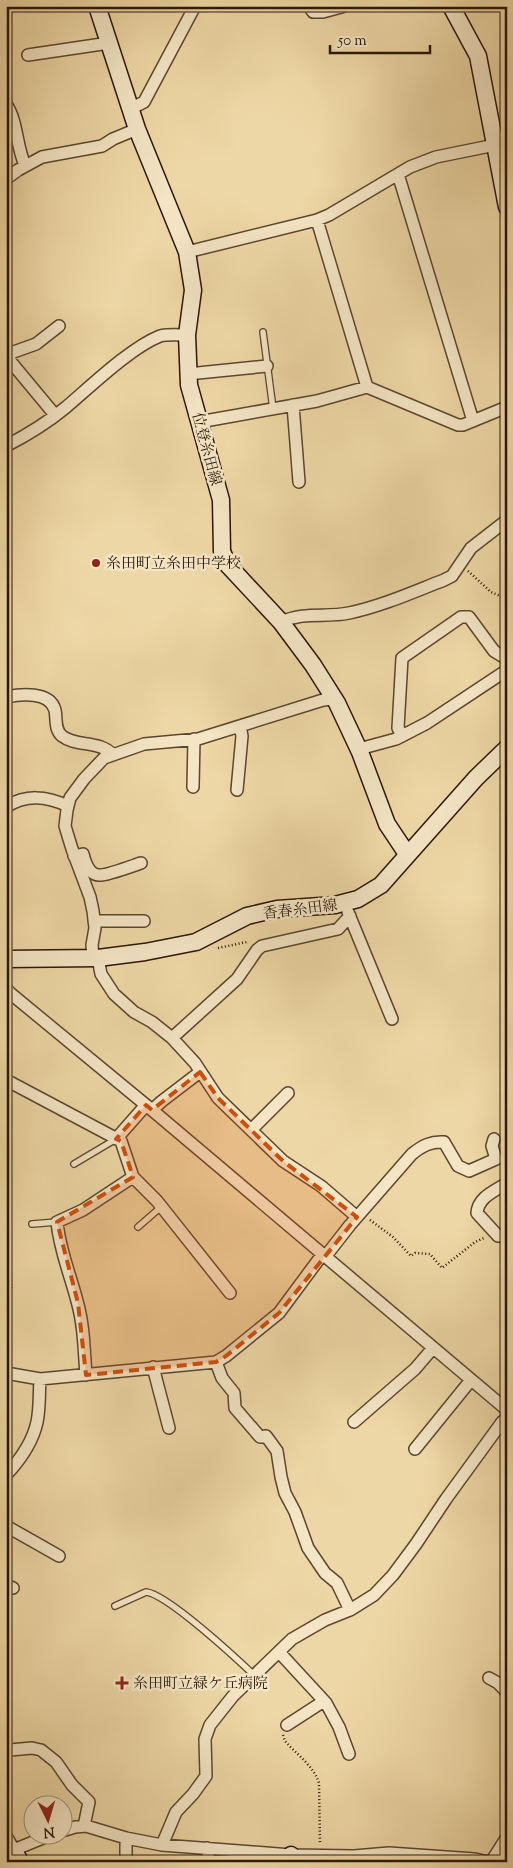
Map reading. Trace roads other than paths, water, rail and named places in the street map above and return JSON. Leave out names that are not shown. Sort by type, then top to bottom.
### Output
[{"type":"main road","name":"位登糸田線","points":[[97,6],[137,129],[186,252],[193,290],[187,335],[189,385],[220,500],[222,551],[227,564],[281,622],[334,699],[359,749],[387,824],[407,854]]},
{"type":"main road","points":[[451,6],[478,56],[507,207]]},
{"type":"main road","name":"香春糸田線","points":[[6,959],[96,958],[196,942],[247,916],[277,909],[335,906],[347,910],[358,899],[380,885],[507,748]]},
{"type":"street","points":[[130,109],[144,102],[195,6]]},
{"type":"street","points":[[309,6],[313,12],[323,12],[346,6]]},
{"type":"street","points":[[28,55],[109,43]]},
{"type":"street","points":[[6,104],[11,111],[21,157],[25,165]]},
{"type":"street","points":[[6,180],[25,165],[42,157],[102,146],[137,129]]},
{"type":"street","points":[[186,252],[317,220],[329,215],[410,167],[436,158],[496,144]]},
{"type":"street","points":[[398,174],[473,421]]},
{"type":"street","points":[[317,220],[368,387]]},
{"type":"street","points":[[55,415],[11,362],[7,353],[36,344],[59,326]]},
{"type":"street","points":[[6,446],[27,435],[55,415],[140,347],[161,336],[187,335]]},
{"type":"street","points":[[188,374],[267,366]]},
{"type":"street","points":[[199,422],[317,401],[368,387],[458,425],[464,425],[507,407]]},
{"type":"street","points":[[293,405],[298,482]]},
{"type":"street","points":[[281,622],[294,616],[346,614],[366,609],[444,580],[452,576],[471,548],[507,520]]},
{"type":"street","points":[[402,735],[398,728],[402,658],[461,617],[468,617],[494,652],[507,659]]},
{"type":"street","points":[[359,749],[402,735],[427,723],[507,670]]},
{"type":"street","points":[[6,697],[31,695],[49,701],[55,708],[56,726],[62,735],[68,739],[107,748],[113,755]]},
{"type":"street","points":[[334,699],[323,700],[198,739],[144,744],[104,758],[84,779],[70,798],[65,826],[90,897],[95,928],[92,945],[101,974],[114,994],[134,1012],[172,1038],[195,1063],[218,1098],[283,1160],[321,1186],[358,1217]]},
{"type":"street","points":[[236,790],[242,736],[240,726]]},
{"type":"street","points":[[193,788],[194,739]]},
{"type":"street","points":[[6,807],[23,798],[39,797],[54,800],[68,806]]},
{"type":"street","points":[[74,856],[83,854],[92,872],[99,875],[141,863]]},
{"type":"street","points":[[347,910],[392,1019]]},
{"type":"street","points":[[172,1038],[237,979],[257,950],[262,946],[338,929],[347,910]]},
{"type":"street","points":[[94,921],[144,920]]},
{"type":"street","points":[[6,988],[505,1406]]},
{"type":"street","points":[[116,1139],[149,1108],[162,1101],[200,1072]]},
{"type":"street","points":[[6,1080],[121,1141],[133,1177],[161,1207],[230,1293]]},
{"type":"street","points":[[252,1130],[288,1094]]},
{"type":"street","points":[[6,1372],[40,1379],[216,1362],[279,1313],[324,1256],[412,1154],[422,1146],[435,1141],[444,1142],[458,1166],[469,1171],[496,1158],[492,1146],[494,1139]]},
{"type":"street","points":[[86,1375],[78,1303],[65,1265],[57,1222],[83,1210],[133,1177]]},
{"type":"street","points":[[502,1236],[477,1213],[478,1206],[483,1199],[507,1183]]},
{"type":"street","points":[[354,1422],[415,1369],[434,1348]]},
{"type":"street","points":[[216,1362],[222,1378],[234,1393],[235,1408],[260,1436],[266,1436],[277,1451],[280,1477],[285,1493],[295,1512],[308,1548],[325,1573],[337,1583],[350,1610]]},
{"type":"street","points":[[153,1368],[169,1428]]},
{"type":"street","points":[[6,1475],[15,1466],[34,1434],[38,1420],[40,1379]]},
{"type":"street","points":[[415,1449],[472,1380]]},
{"type":"street","points":[[162,1845],[176,1812],[193,1794],[206,1776],[205,1740],[210,1725],[233,1696],[292,1639],[325,1620],[350,1610],[374,1595],[393,1575],[446,1499],[502,1422],[507,1418]]},
{"type":"street","points":[[6,1526],[60,1556]]},
{"type":"street","points":[[279,1652],[324,1701],[339,1727],[349,1754]]},
{"type":"street","points":[[489,1678],[498,1682],[507,1692]]},
{"type":"street","points":[[287,1725],[324,1701]]},
{"type":"street","points":[[6,1748],[10,1750],[32,1748],[42,1750],[56,1762],[72,1785],[89,1802],[84,1826]]},
{"type":"street","points":[[72,1827],[84,1826],[126,1838],[162,1845],[292,1858],[320,1855],[475,1859],[490,1862],[507,1837]]},
{"type":"street","points":[[126,1838],[128,1862]]},
{"type":"street","points":[[207,1848],[209,1862]]},
{"type":"lane","points":[[263,332],[273,408]]},
{"type":"lane","points":[[74,1164],[116,1139]]},
{"type":"lane","points":[[138,1226],[161,1207]]},
{"type":"lane","points":[[32,1224],[57,1222]]},
{"type":"lane","points":[[115,1606],[146,1592],[152,1592],[172,1605],[209,1635],[254,1675]]},
{"type":"place","name":"糸田町立糸田中学校","points":[[96,563]]},
{"type":"place","name":"糸田町立緑ケ丘病院","points":[[122,1683]]}]
